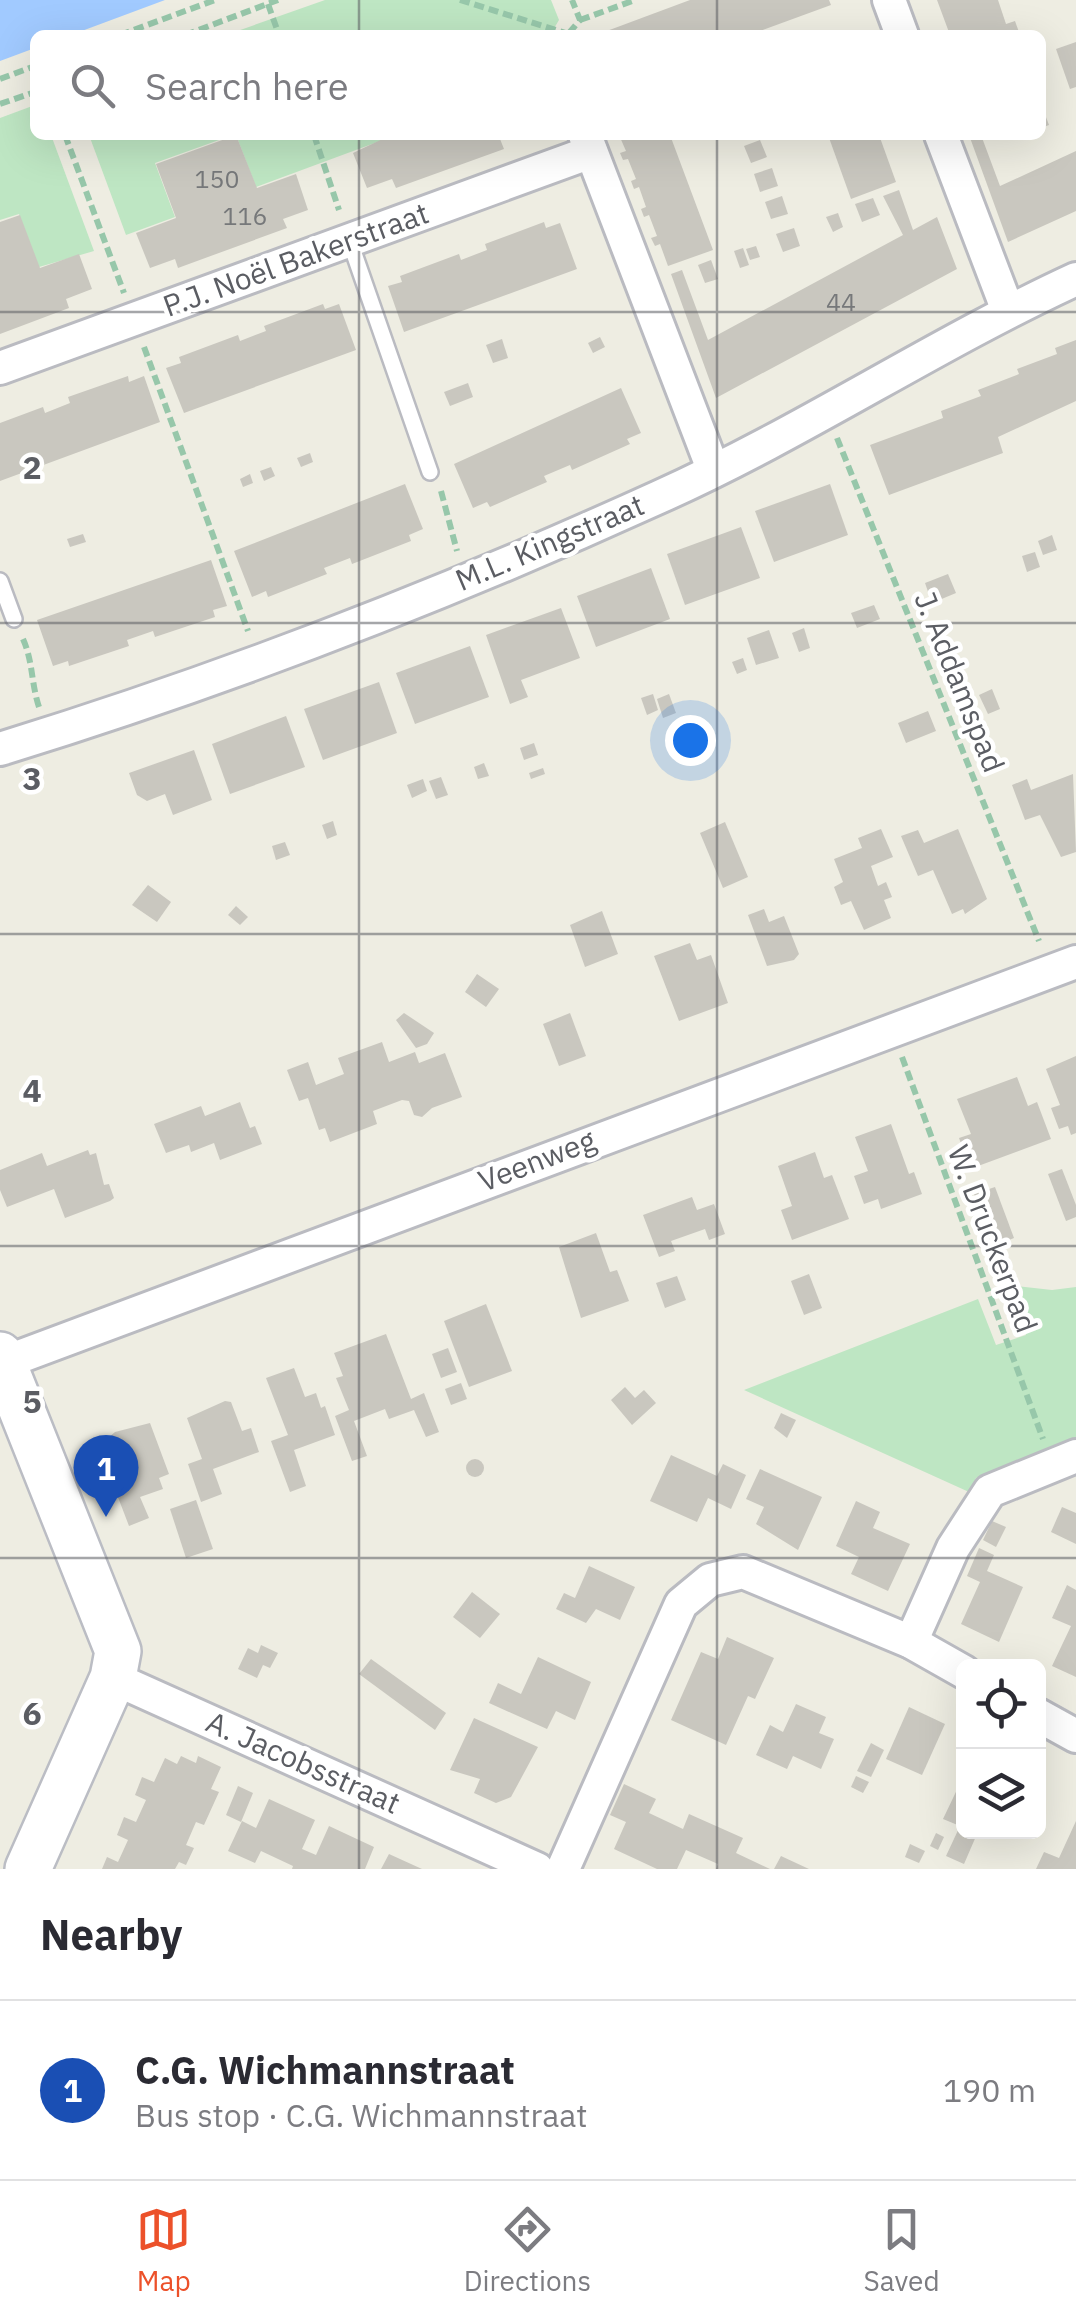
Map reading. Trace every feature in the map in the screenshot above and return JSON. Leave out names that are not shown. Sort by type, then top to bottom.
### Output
[{"type":"street","points":[[889,0],[900,30]]},
{"type":"street","points":[[943,140],[1008,310]]},
{"type":"street","name":"P.J. Noël Bakerstraat","points":[[0,368],[350,242],[588,144],[714,469]]},
{"type":"street","name":"M.L. Kingstraat","points":[[0,749],[260,661],[662,496],[1008,310],[1076,280]]},
{"type":"street","name":"Veenweg","points":[[1,1361],[1064,967]]},
{"type":"street","points":[[1,1361],[114,1638],[118,1662],[28,1869]]},
{"type":"street","points":[[911,1642],[953,1548],[990,1491],[1064,1461]]},
{"type":"street","points":[[563,1869],[681,1604],[710,1580],[743,1572],[911,1642],[956,1667]]},
{"type":"street","name":"A. Jacobsstraat","points":[[113,1678],[488,1859],[537,1869]]},
{"type":"street","points":[[1046,1719],[1076,1736]]},
{"type":"lane","points":[[350,242],[430,472]]},
{"type":"lane","points":[[0,581],[14,619]]},
{"type":"path","points":[[134,30],[215,0]]},
{"type":"path","points":[[198,30],[278,0]]},
{"type":"path","points":[[460,0],[556,30]]},
{"type":"path","points":[[572,0],[580,20]]},
{"type":"path","points":[[572,30],[580,20],[635,0]]},
{"type":"path","points":[[268,4],[277,30]]},
{"type":"path","points":[[0,79],[30,68]]},
{"type":"path","points":[[0,104],[30,94]]},
{"type":"path","points":[[67,140],[260,661]]},
{"type":"path","points":[[316,140],[350,242]]},
{"type":"path","name":"J. Addamspad","points":[[825,409],[1064,967]]},
{"type":"path","points":[[430,472],[446,498],[466,578]]},
{"type":"path","points":[[14,619],[32,660],[29,677],[47,735]]},
{"type":"path","name":"W. Druckerpad","points":[[892,1028],[1064,1461]]},
{"type":"green space","points":[[325,0],[551,0],[559,20],[553,30],[240,30]]},
{"type":"green space","points":[[30,107],[30,140],[53,140],[94,251],[39,267],[19,214],[0,220],[0,118]]},
{"type":"green space","points":[[91,140],[219,140],[155,163],[175,217],[126,235]]},
{"type":"green space","points":[[238,140],[383,140],[256,187]]},
{"type":"green space","points":[[1007,1285],[1052,1290],[1076,1287],[1076,1439],[976,1478],[969,1492],[744,1390],[978,1299],[996,1345],[1026,1335]]},
{"type":"water","points":[[0,0],[165,0],[84,30],[30,30],[30,50],[0,61]]},
{"type":"building","points":[[690,0],[829,0],[831,5],[763,30],[609,30]]},
{"type":"building","points":[[937,0],[998,0],[1006,24],[1015,21],[1018,30],[948,30]]},
{"type":"building","points":[[1076,42],[1076,87],[1070,89],[1056,49]]},
{"type":"building","points":[[222,140],[238,140],[257,188],[296,174],[308,210],[283,219],[287,228],[178,268],[175,259],[150,268],[136,233],[176,218],[156,164]]},
{"type":"building","points":[[380,140],[500,140],[504,149],[396,188],[392,179],[367,188],[353,153]]},
{"type":"building","points":[[621,140],[672,140],[713,250],[668,266],[660,244],[655,246],[651,238],[657,236],[649,215],[644,217],[641,209],[646,207],[639,187],[634,189],[631,181],[636,179],[628,159],[623,160],[620,153],[626,151]]},
{"type":"building","points":[[760,140],[767,157],[751,163],[744,146]]},
{"type":"building","points":[[830,140],[881,140],[896,182],[851,199]]},
{"type":"building","points":[[971,140],[983,140],[1000,186],[1076,151],[1076,211],[1008,242]]},
{"type":"building","points":[[772,168],[778,186],[760,192],[754,174]]},
{"type":"building","points":[[899,190],[913,230],[937,217],[957,269],[716,398],[671,274],[682,270],[708,340],[903,235],[883,196]]},
{"type":"building","points":[[782,196],[788,214],[771,219],[765,202]]},
{"type":"building","points":[[873,198],[880,215],[862,222],[855,204]]},
{"type":"building","points":[[838,213],[843,227],[833,232],[826,217]]},
{"type":"building","points":[[20,215],[40,268],[79,254],[92,289],[66,299],[69,308],[0,334],[0,222]]},
{"type":"building","points":[[544,222],[546,228],[560,223],[577,269],[404,332],[388,286],[402,282],[400,276],[459,254],[461,260],[487,250],[485,244]]},
{"type":"building","points":[[794,228],[800,246],[783,252],[776,234]]},
{"type":"building","points":[[756,246],[760,257],[750,260],[746,249]]},
{"type":"building","points":[[743,248],[749,265],[740,268],[734,251]]},
{"type":"building","points":[[711,260],[718,279],[705,283],[698,265]]},
{"type":"building","points":[[323,304],[325,309],[339,304],[356,350],[184,413],[166,368],[181,363],[179,357],[238,335],[240,341],[266,331],[264,326]]},
{"type":"building","points":[[600,337],[605,347],[593,353],[588,343]]},
{"type":"building","points":[[502,339],[508,358],[493,363],[486,345]]},
{"type":"building","points":[[1076,340],[1076,401],[998,437],[1003,453],[889,495],[870,445],[943,418],[941,411],[981,396],[978,390],[1019,374],[1017,369],[1057,354],[1055,348]]},
{"type":"building","points":[[128,376],[129,382],[144,376],[160,422],[0,481],[0,423],[43,407],[45,413],[70,403],[68,397]]},
{"type":"building","points":[[468,383],[473,397],[450,406],[444,392]]},
{"type":"building","points":[[621,388],[641,433],[627,439],[630,444],[572,470],[570,465],[544,476],[547,482],[490,507],[487,502],[473,508],[454,464]]},
{"type":"building","points":[[310,453],[313,462],[301,467],[297,458]]},
{"type":"building","points":[[271,467],[275,476],[264,481],[260,471]]},
{"type":"building","points":[[250,474],[253,483],[243,487],[240,479]]},
{"type":"building","points":[[405,484],[423,529],[409,535],[411,541],[352,564],[350,558],[324,568],[327,574],[268,597],[266,591],[252,597],[234,551]]},
{"type":"building","points":[[830,484],[848,535],[774,562],[755,511]]},
{"type":"building","points":[[741,527],[760,578],[685,605],[667,554]]},
{"type":"building","points":[[83,534],[86,542],[70,547],[67,539]]},
{"type":"building","points":[[1052,535],[1057,550],[1043,555],[1038,541]]},
{"type":"building","points":[[1035,552],[1040,567],[1027,572],[1022,556]]},
{"type":"building","points":[[211,560],[227,606],[213,610],[215,617],[155,637],[153,631],[127,640],[129,646],[69,666],[68,661],[53,666],[37,620]]},
{"type":"building","points":[[651,568],[670,619],[596,647],[577,596]]},
{"type":"building","points":[[948,574],[956,593],[932,603],[925,583]]},
{"type":"building","points":[[874,605],[880,619],[857,628],[851,613]]},
{"type":"building","points":[[561,608],[580,658],[521,680],[528,697],[510,704],[486,635]]},
{"type":"building","points":[[804,628],[810,648],[799,652],[792,633]]},
{"type":"building","points":[[769,630],[779,658],[756,665],[747,638]]},
{"type":"building","points":[[470,646],[489,697],[415,724],[396,673]]},
{"type":"building","points":[[743,658],[747,670],[737,674],[732,662]]},
{"type":"building","points":[[379,682],[397,733],[323,760],[304,709]]},
{"type":"building","points":[[992,689],[1000,709],[988,714],[979,695]]},
{"type":"building","points":[[653,694],[658,710],[647,715],[641,698]]},
{"type":"building","points":[[669,694],[676,713],[663,718],[657,699]]},
{"type":"building","points":[[928,711],[936,731],[906,743],[898,723]]},
{"type":"building","points":[[286,716],[305,767],[230,794],[212,744]]},
{"type":"building","points":[[534,743],[538,755],[524,760],[520,748]]},
{"type":"building","points":[[194,750],[212,800],[173,815],[165,794],[147,801],[137,795],[129,773]]},
{"type":"building","points":[[484,763],[489,776],[478,779],[474,767]]},
{"type":"building","points":[[543,768],[545,774],[531,779],[529,773]]},
{"type":"building","points":[[1073,774],[1076,852],[1061,857],[1040,815],[1025,820],[1012,785],[1027,779],[1031,790]]},
{"type":"building","points":[[441,777],[448,795],[436,799],[429,781]]},
{"type":"building","points":[[423,779],[427,791],[412,798],[407,785]]},
{"type":"building","points":[[333,821],[337,835],[327,839],[322,825]]},
{"type":"building","points":[[725,822],[748,877],[723,888],[700,833]]},
{"type":"building","points":[[881,829],[893,857],[871,866],[878,886],[886,882],[892,897],[884,900],[891,918],[864,930],[851,901],[841,905],[834,887],[843,882],[834,859],[862,848],[858,838]]},
{"type":"building","points":[[958,829],[987,899],[965,914],[963,909],[952,914],[933,870],[918,876],[901,836],[918,830],[924,843]]},
{"type":"building","points":[[285,842],[290,855],[276,860],[272,846]]},
{"type":"building","points":[[148,885],[171,902],[157,922],[132,905]]},
{"type":"building","points":[[236,906],[248,917],[240,925],[228,915]]},
{"type":"building","points":[[764,909],[769,922],[784,916],[799,954],[794,960],[767,966],[748,915]]},
{"type":"building","points":[[602,911],[618,954],[585,967],[570,925]]},
{"type":"building","points":[[690,943],[697,960],[711,955],[728,1003],[679,1021],[654,956]]},
{"type":"building","points":[[477,974],[499,989],[486,1007],[465,992]]},
{"type":"building","points":[[404,1013],[434,1033],[427,1044],[416,1048],[396,1020]]},
{"type":"building","points":[[570,1013],[586,1056],[559,1066],[543,1024]]},
{"type":"building","points":[[382,1042],[389,1062],[415,1052],[419,1063],[445,1053],[462,1097],[432,1108],[422,1117],[414,1115],[409,1101],[402,1100],[373,1111],[377,1124],[330,1142],[325,1128],[319,1130],[308,1098],[299,1101],[287,1070],[308,1062],[316,1085],[344,1074],[338,1058]]},
{"type":"building","points":[[1076,1056],[1076,1133],[1071,1135],[1068,1126],[1059,1129],[1051,1108],[1060,1105],[1046,1069]]},
{"type":"building","points":[[1017,1077],[1028,1106],[1037,1102],[1051,1139],[970,1169],[959,1138],[971,1134],[957,1099]]},
{"type":"building","points":[[240,1102],[250,1128],[255,1126],[262,1144],[220,1160],[214,1143],[191,1152],[189,1145],[166,1153],[154,1124],[201,1106],[205,1116]]},
{"type":"building","points":[[891,1124],[909,1174],[914,1172],[922,1194],[881,1209],[878,1199],[864,1204],[854,1176],[868,1171],[855,1137]]},
{"type":"building","points":[[88,1150],[90,1155],[96,1153],[104,1185],[109,1184],[114,1198],[110,1201],[65,1218],[54,1189],[7,1207],[0,1190],[0,1170],[42,1153],[47,1166]]},
{"type":"building","points":[[815,1152],[824,1178],[832,1175],[849,1219],[792,1240],[781,1210],[792,1206],[778,1166]]},
{"type":"building","points":[[1062,1169],[1076,1205],[1076,1217],[1066,1221],[1048,1174]]},
{"type":"building","points":[[995,1187],[1014,1238],[994,1246],[974,1194]]},
{"type":"building","points":[[692,1197],[697,1210],[714,1204],[725,1234],[709,1240],[705,1229],[671,1241],[675,1251],[659,1257],[643,1215]]},
{"type":"building","points":[[596,1233],[610,1272],[617,1270],[629,1301],[581,1318],[559,1247]]},
{"type":"building","points":[[809,1274],[822,1308],[804,1315],[791,1281]]},
{"type":"building","points":[[677,1276],[686,1300],[665,1308],[656,1283]]},
{"type":"building","points":[[486,1304],[512,1371],[469,1387],[444,1321]]},
{"type":"building","points":[[386,1334],[411,1399],[424,1393],[439,1432],[426,1437],[414,1410],[389,1419],[385,1409],[354,1421],[367,1456],[352,1461],[335,1416],[349,1410],[336,1378],[343,1376],[334,1353]]},
{"type":"building","points":[[448,1348],[457,1372],[441,1378],[432,1354]]},
{"type":"building","points":[[294,1368],[305,1397],[316,1393],[321,1408],[325,1406],[335,1435],[294,1450],[306,1486],[290,1492],[271,1441],[288,1435],[266,1378]]},
{"type":"building","points":[[461,1383],[467,1399],[451,1405],[445,1389]]},
{"type":"building","points":[[625,1387],[635,1398],[644,1390],[656,1403],[632,1425],[611,1400]]},
{"type":"building","points":[[231,1402],[242,1431],[251,1428],[259,1452],[213,1469],[222,1494],[201,1502],[188,1464],[202,1459],[187,1418]]},
{"type":"building","points":[[781,1413],[796,1420],[787,1438],[774,1428]]},
{"type":"building","points":[[150,1423],[169,1474],[159,1478],[163,1489],[140,1497],[149,1518],[129,1526],[116,1492],[125,1488],[107,1439],[115,1432]]},
{"type":"building","points":[[671,1455],[717,1476],[723,1464],[746,1475],[731,1509],[708,1498],[697,1522],[650,1501]]},
{"type":"building","points":[[475,1459],[482,1461],[482,1475],[475,1477],[468,1475],[466,1468],[468,1461]]},
{"type":"building","points":[[760,1469],[822,1497],[798,1550],[756,1524],[764,1507],[746,1499]]},
{"type":"building","points":[[196,1500],[213,1549],[186,1558],[170,1509]]},
{"type":"building","points":[[856,1501],[880,1512],[873,1528],[910,1544],[888,1591],[851,1574],[859,1557],[836,1546]]},
{"type":"building","points":[[1062,1507],[1076,1513],[1076,1544],[1051,1532]]},
{"type":"building","points":[[992,1521],[1006,1527],[996,1547],[983,1540]]},
{"type":"building","points":[[979,1548],[994,1555],[987,1571],[1023,1587],[999,1642],[961,1624],[980,1582],[967,1576]]},
{"type":"building","points":[[589,1566],[635,1587],[620,1620],[596,1609],[586,1623],[556,1609],[564,1593],[575,1598]]},
{"type":"building","points":[[1067,1585],[1076,1590],[1076,1677],[1052,1666],[1071,1626],[1052,1618]]},
{"type":"building","points":[[472,1592],[500,1614],[480,1638],[453,1617]]},
{"type":"building","points":[[727,1637],[774,1658],[755,1699],[748,1696],[726,1745],[671,1720],[701,1652],[718,1659]]},
{"type":"building","points":[[261,1645],[278,1653],[270,1668],[263,1665],[257,1678],[238,1669],[248,1648],[258,1653]]},
{"type":"building","points":[[538,1657],[591,1682],[575,1720],[556,1711],[547,1729],[489,1703],[498,1683],[521,1694]]},
{"type":"building","points":[[371,1659],[446,1713],[435,1730],[359,1674]]},
{"type":"building","points":[[796,1704],[826,1717],[819,1733],[834,1739],[821,1769],[793,1756],[787,1769],[756,1755],[770,1725],[783,1732]]},
{"type":"building","points":[[909,1707],[945,1724],[922,1775],[886,1759]]},
{"type":"building","points":[[474,1718],[538,1747],[511,1797],[496,1803],[474,1793],[480,1779],[450,1770]]},
{"type":"building","points":[[871,1743],[884,1750],[871,1777],[857,1771]]},
{"type":"building","points":[[181,1756],[196,1763],[198,1756],[221,1767],[211,1789],[219,1792],[204,1825],[196,1822],[186,1845],[194,1848],[186,1865],[179,1862],[175,1869],[102,1869],[107,1857],[118,1862],[128,1840],[117,1835],[124,1817],[136,1822],[146,1800],[135,1795],[142,1777],[154,1782],[165,1758],[177,1764]]},
{"type":"building","points":[[856,1776],[869,1782],[863,1793],[851,1787]]},
{"type":"building","points":[[624,1784],[656,1799],[649,1813],[683,1829],[689,1814],[743,1838],[736,1853],[770,1869],[716,1869],[718,1864],[686,1850],[677,1869],[657,1869],[614,1849],[626,1822],[610,1815]]},
{"type":"building","points":[[238,1786],[253,1793],[241,1822],[226,1815]]},
{"type":"building","points":[[956,1792],[956,1824],[943,1819]]},
{"type":"building","points":[[269,1799],[315,1820],[302,1849],[316,1855],[329,1826],[374,1847],[365,1869],[292,1869],[293,1866],[261,1851],[255,1863],[228,1851],[242,1821],[256,1828]]},
{"type":"building","points":[[1076,1821],[1076,1869],[1036,1869],[1044,1852],[1059,1858]]},
{"type":"building","points":[[936,1833],[944,1837],[938,1850],[930,1846]]},
{"type":"building","points":[[956,1835],[956,1839],[975,1839],[964,1864],[946,1856]]},
{"type":"building","points":[[910,1844],[925,1851],[919,1863],[905,1857]]},
{"type":"building","points":[[389,1854],[422,1869],[381,1869]]},
{"type":"building","points":[[781,1856],[809,1869],[774,1869]]},
{"type":"place","name":"C.G. Wichmannstraat","points":[[106,1517]]}]
